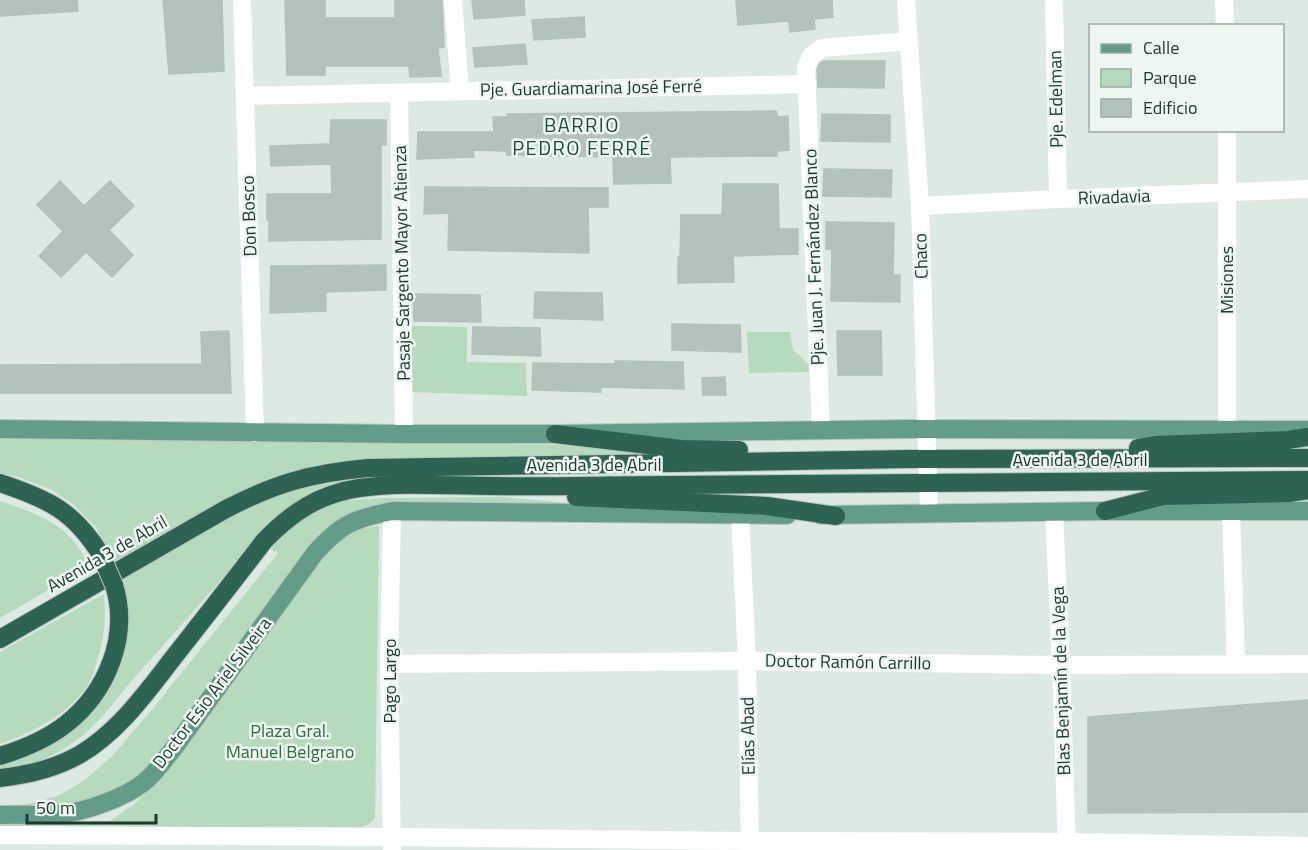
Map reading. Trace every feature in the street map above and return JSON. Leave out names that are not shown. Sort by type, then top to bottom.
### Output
[{"type":"highway","points":[[555,434],[682,449],[823,452],[909,459]]},
{"type":"highway","points":[[1065,457],[1157,445],[1288,440],[1308,437]]},
{"type":"highway","name":"Avenida 3 de Abril","points":[[0,639],[252,495],[277,485],[336,471],[368,468],[909,459],[1308,458]]},
{"type":"highway","name":"Avenida 3 de Abril","points":[[0,778],[33,773],[58,765],[99,741],[134,708],[264,541],[289,517],[305,506],[328,495],[358,488],[418,485],[1308,480]]},
{"type":"highway","points":[[0,483],[33,495],[64,512],[79,524],[101,555],[114,585],[119,611],[116,645],[107,672],[93,696],[65,725],[28,745],[0,756]]},
{"type":"highway","points":[[500,486],[575,497],[767,506],[836,516]]},
{"type":"highway","points":[[1105,511],[1163,496],[1291,493],[1308,490]]},
{"type":"main road","name":"Avenida 3 de Abril","points":[[0,429],[404,434],[927,429],[1308,429]]},
{"type":"main road","points":[[392,511],[836,516],[1105,511],[1308,511]]},
{"type":"main road","name":"Doctor Esio Ariel Silveira","points":[[0,815],[63,814],[95,807],[129,793],[143,783],[174,748],[315,553],[327,540],[348,524],[361,518],[392,511]]},
{"type":"street","name":"Don Bosco","points":[[242,0],[255,433]]},
{"type":"street","points":[[453,0],[460,91]]},
{"type":"street","name":"Chaco","points":[[906,0],[920,206],[929,513]]},
{"type":"street","name":"Pje. Edelman","points":[[1054,0],[1058,199]]},
{"type":"street","points":[[1224,0],[1225,24]]},
{"type":"street","points":[[807,84],[806,68],[811,56],[822,48],[909,41]]},
{"type":"street","name":"Pje. Guardiamarina José Ferré","points":[[246,96],[807,84]]},
{"type":"street","name":"Pje. Juan J. Fernández Blanco","points":[[807,84],[821,430]]},
{"type":"street","name":"Pasaje Sargento Mayor Atienza","points":[[399,93],[404,434]]},
{"type":"street","name":"Misiones","points":[[1227,132],[1227,430]]},
{"type":"street","name":"Rivadavia","points":[[920,206],[1308,189]]},
{"type":"street","name":"Pago Largo","points":[[391,843],[389,664],[392,511]]},
{"type":"street","points":[[1232,511],[1236,664]]},
{"type":"street","name":"Blas Benjamín de la Vega","points":[[1054,512],[1067,846]]},
{"type":"street","name":"Elías Abad","points":[[740,514],[747,660],[750,846]]},
{"type":"street","name":"Doctor Ramón Carrillo","points":[[389,664],[747,660],[1061,665],[1308,664]]},
{"type":"street","points":[[0,835],[58,843],[1308,846]]},
{"type":"green space","points":[[412,326],[467,327],[467,362],[526,363],[527,396],[410,392]]},
{"type":"green space","points":[[747,332],[790,332],[793,350],[808,364],[809,372],[749,373]]},
{"type":"green space","points":[[0,438],[598,445],[682,453],[311,471],[117,567],[97,529],[74,505],[52,490],[19,477],[0,473]]},
{"type":"green space","points":[[355,478],[370,479],[253,544],[84,735],[39,762],[0,772],[0,765],[18,758],[78,724],[94,710],[106,694],[121,658],[124,638],[126,618],[122,577],[244,506],[292,485]]},
{"type":"green space","points":[[503,497],[588,505],[350,516],[143,775],[93,804],[12,808],[58,796],[85,780],[114,754],[278,553],[270,549],[290,529],[312,513],[342,501],[379,498]]},
{"type":"green space","points":[[0,501],[29,511],[56,525],[74,541],[90,566],[0,618]]},
{"type":"green space","name":"Plaza Gral. Manuel Belgrano","points":[[379,526],[375,819],[369,824],[362,827],[0,827],[0,822],[110,821],[134,804],[159,780],[336,537],[358,529]]},
{"type":"green space","points":[[104,594],[105,609],[101,647],[91,678],[82,692],[73,703],[51,720],[26,734],[0,744],[0,652]]},
{"type":"building","points":[[0,0],[77,0],[78,11],[0,16]]},
{"type":"building","points":[[163,0],[222,0],[224,71],[169,74]]},
{"type":"building","points":[[285,0],[325,0],[325,18],[395,18],[395,0],[442,0],[444,47],[438,48],[441,76],[410,77],[409,66],[325,66],[325,75],[287,75]]},
{"type":"building","points":[[472,0],[524,0],[525,15],[474,19]]},
{"type":"building","points":[[736,0],[832,0],[833,17],[814,19],[815,29],[790,32],[789,21],[738,25]]},
{"type":"building","points":[[584,17],[585,37],[534,40],[532,20]]},
{"type":"building","points":[[525,44],[527,64],[475,67],[473,48]]},
{"type":"building","points":[[824,61],[885,61],[884,88],[818,87],[817,70],[820,63]]},
{"type":"building","points":[[776,111],[778,117],[788,116],[789,150],[777,151],[777,156],[670,157],[671,183],[614,184],[613,157],[507,155],[506,151],[473,150],[474,157],[417,159],[418,132],[494,132],[493,117],[508,117],[507,114]]},
{"type":"building","points":[[822,114],[890,115],[890,142],[821,141]]},
{"type":"building","points":[[331,120],[386,120],[386,145],[381,145],[381,239],[269,241],[267,194],[332,194],[331,164],[271,166],[270,146],[330,144]]},
{"type":"building","points":[[824,169],[892,170],[891,197],[823,196]]},
{"type":"building","points":[[60,181],[84,206],[110,181],[134,206],[109,230],[133,255],[112,277],[86,252],[61,277],[39,256],[63,231],[37,205]]},
{"type":"building","points":[[723,184],[778,184],[779,229],[798,229],[798,254],[733,256],[734,282],[678,283],[681,215],[722,215]]},
{"type":"building","points":[[425,187],[608,188],[608,207],[588,207],[589,253],[448,250],[449,213],[424,214]]},
{"type":"building","points":[[826,222],[894,223],[893,275],[900,275],[900,302],[831,301],[832,249],[826,249]]},
{"type":"building","points":[[386,265],[386,290],[326,292],[326,311],[270,313],[271,266]]},
{"type":"building","points":[[535,292],[602,293],[603,320],[534,318]]},
{"type":"building","points":[[413,294],[480,295],[481,322],[414,321]]},
{"type":"building","points":[[672,324],[740,325],[741,352],[672,350]]},
{"type":"building","points":[[473,327],[540,328],[541,356],[472,354]]},
{"type":"building","points":[[229,331],[231,393],[0,393],[0,365],[202,364],[201,332]]},
{"type":"building","points":[[837,331],[881,331],[882,375],[838,375]]},
{"type":"building","points":[[615,361],[683,362],[684,389],[601,387],[601,392],[532,390],[533,363],[615,364]]},
{"type":"building","points":[[725,377],[726,395],[703,395],[702,378]]},
{"type":"building","points":[[1308,700],[1308,812],[1088,813],[1088,717]]},
{"type":"district","name":"BARRIO PEDRO FERRÉ","points":[[582,136]]}]
